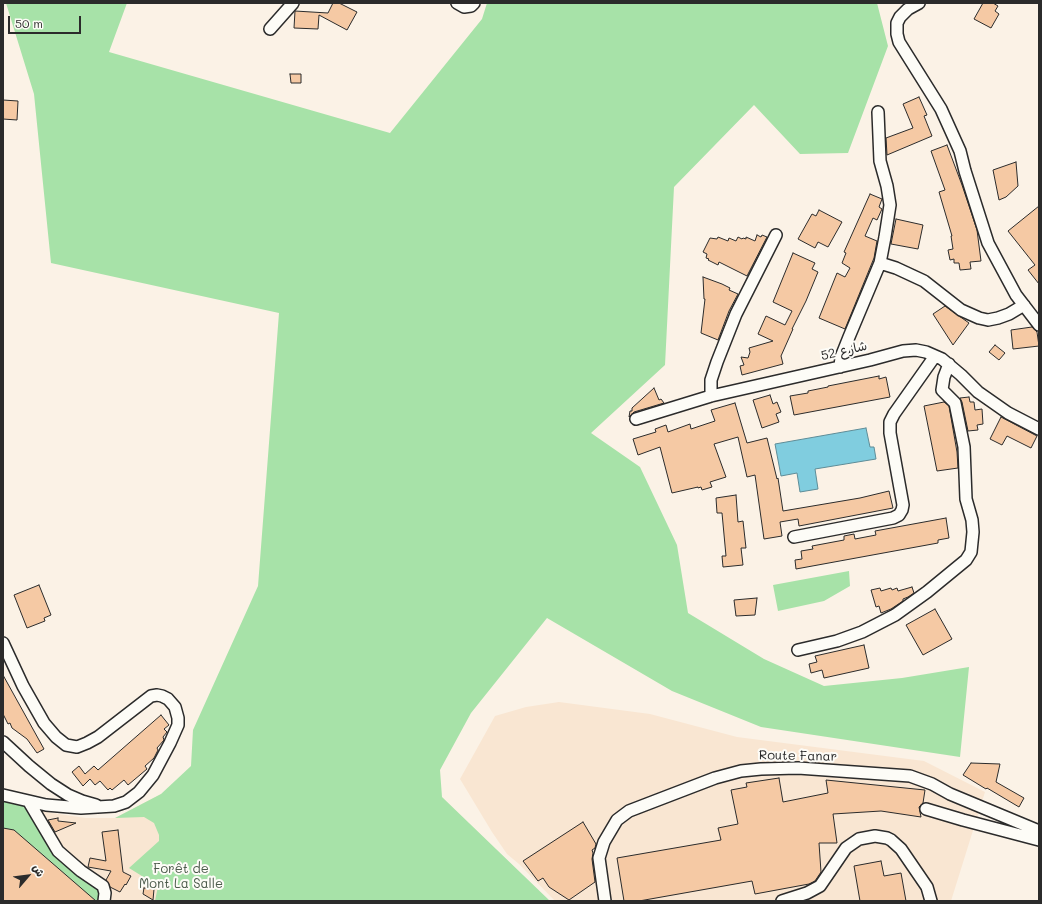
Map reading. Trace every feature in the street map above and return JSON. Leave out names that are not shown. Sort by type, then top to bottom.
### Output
[{"type":"street","points":[[270,29],[293,3]]},
{"type":"street","points":[[457,3],[464,7],[471,6],[474,3]]},
{"type":"street","points":[[919,3],[900,17],[897,23],[899,42],[941,109],[960,151],[988,243],[1016,295],[1039,325]]},
{"type":"street","points":[[840,367],[841,357],[849,336],[880,263],[890,205],[887,186],[880,161],[878,112]]},
{"type":"street","points":[[712,396],[711,380],[736,314],[776,235]]},
{"type":"street","points":[[880,263],[896,268],[924,281],[955,306],[979,318],[988,320],[998,318],[1009,314],[1024,305]]},
{"type":"street","name":"شارع 52","points":[[636,419],[712,396],[903,351],[916,350],[935,356],[949,364],[978,392],[1008,413],[1039,429]]},
{"type":"street","points":[[794,537],[893,518],[899,515],[903,505],[890,433],[890,422],[894,414],[935,356]]},
{"type":"street","points":[[798,650],[838,641],[862,632],[895,615],[927,592],[966,560],[971,552],[973,532],[972,520],[966,499],[964,447],[955,403],[942,390],[944,377],[949,364]]},
{"type":"street","points":[[3,643],[23,686],[44,723],[56,737],[66,745],[77,747],[87,744],[152,696],[162,696],[172,703],[178,712],[178,725],[170,744],[153,775],[139,792],[126,802],[114,806],[81,808],[31,805],[3,795]]},
{"type":"street","points":[[3,742],[38,774],[56,788],[82,801],[104,807]]},
{"type":"street","name":"Route Fanar","points":[[606,901],[599,858],[604,842],[617,820],[629,811],[715,778],[741,771],[798,768],[910,776],[932,784],[950,794],[1039,831]]},
{"type":"street","points":[[31,805],[58,851],[81,871],[103,886],[105,893],[104,901]]},
{"type":"street","points":[[926,809],[1039,840]]},
{"type":"street","points":[[782,901],[807,893],[820,886],[846,848],[859,839],[875,836],[887,838],[901,849],[926,887],[931,897],[931,901]]},
{"type":"shaded area","points":[[559,702],[650,714],[737,737],[924,761],[985,792],[951,901],[555,901],[519,864],[507,854],[460,779],[495,716],[526,707]]},
{"type":"shaded area","points":[[161,794],[254,901],[3,901],[3,801],[52,813],[86,818],[115,818]]},
{"type":"green space","name":"Forêt de Mont La Salle","points":[[6,3],[127,3],[109,52],[390,133],[482,19],[487,3],[877,3],[888,46],[848,153],[800,154],[754,105],[674,187],[665,365],[591,433],[640,467],[677,545],[688,613],[764,659],[824,686],[902,678],[969,667],[960,757],[761,727],[672,691],[547,618],[471,713],[440,770],[442,797],[550,901],[155,901],[158,886],[129,868],[159,841],[159,835],[154,823],[144,817],[115,818],[161,794],[191,766],[193,730],[258,586],[279,313],[51,263],[34,94]]},
{"type":"green space","points":[[849,571],[850,586],[824,601],[778,611],[773,585]]},
{"type":"green space","points":[[3,801],[33,808],[56,851],[102,886],[100,901],[91,901],[3,828]]},
{"type":"water","points":[[866,428],[870,447],[874,447],[876,459],[815,469],[818,489],[800,492],[797,473],[781,476],[775,444]]},
{"type":"building","points":[[333,3],[339,3],[357,12],[347,30],[319,15],[318,29],[294,28],[295,11],[328,13]]},
{"type":"building","points":[[983,3],[993,3],[998,6],[995,11],[999,14],[991,28],[974,19]]},
{"type":"building","points":[[290,74],[301,74],[301,83],[291,83]]},
{"type":"building","points":[[919,97],[927,115],[924,116],[932,136],[887,155],[886,138],[913,128],[903,104]]},
{"type":"building","points":[[3,100],[18,101],[17,120],[3,119]]},
{"type":"building","points":[[947,145],[977,230],[981,261],[970,262],[971,269],[960,270],[959,263],[954,263],[954,259],[950,260],[948,250],[953,249],[952,236],[939,192],[945,190],[931,151]]},
{"type":"building","points":[[1016,162],[1018,186],[1006,197],[999,200],[993,170]]},
{"type":"building","points":[[870,194],[882,199],[879,207],[882,209],[877,220],[873,218],[865,236],[877,241],[874,258],[845,329],[819,318],[837,273],[845,277],[850,268],[842,263],[846,253],[844,252]]},
{"type":"building","points":[[1039,206],[1039,284],[1028,270],[1035,265],[1008,231]]},
{"type":"building","points":[[819,210],[842,222],[828,247],[818,242],[815,248],[798,239],[812,214],[816,216]]},
{"type":"building","points":[[896,219],[923,225],[918,249],[891,244]]},
{"type":"building","points":[[757,235],[767,237],[747,276],[719,262],[718,265],[708,260],[709,259],[706,258],[707,254],[703,252],[710,238],[717,239],[718,237],[728,241],[729,238],[736,241],[738,237],[746,239],[746,237],[755,241]]},
{"type":"building","points":[[793,253],[815,263],[812,269],[818,272],[781,356],[783,364],[742,375],[740,366],[744,365],[741,357],[748,358],[750,352],[749,348],[773,341],[758,334],[766,316],[785,325],[792,311],[773,302]]},
{"type":"building","points":[[703,277],[722,284],[730,288],[729,290],[738,294],[729,311],[718,340],[701,333],[705,299]]},
{"type":"building","points":[[945,306],[969,323],[953,345],[933,314]]},
{"type":"building","points":[[1032,327],[1037,332],[1039,346],[1013,349],[1011,330]]},
{"type":"building","points":[[995,345],[1005,353],[999,360],[989,352]]},
{"type":"building","points":[[879,376],[879,379],[886,377],[890,397],[794,415],[790,396],[808,393],[808,391],[828,386]]},
{"type":"building","points":[[654,388],[659,400],[661,399],[664,403],[634,412],[629,417],[632,408]]},
{"type":"building","points":[[770,395],[773,404],[777,402],[781,412],[776,414],[779,422],[762,428],[753,400]]},
{"type":"building","points":[[969,397],[970,402],[974,402],[975,410],[982,409],[983,424],[977,425],[978,430],[968,431],[960,398]]},
{"type":"building","points":[[944,402],[949,406],[957,452],[958,468],[937,471],[924,406]]},
{"type":"building","points":[[735,403],[747,443],[767,438],[777,479],[778,478],[783,511],[860,498],[889,491],[893,508],[799,526],[798,519],[780,522],[782,536],[764,539],[755,475],[747,477],[738,437],[714,444],[726,477],[710,482],[712,487],[702,490],[701,487],[698,487],[672,493],[660,447],[638,455],[633,439],[656,432],[655,429],[666,425],[668,432],[690,424],[691,429],[715,421],[711,410]]},
{"type":"building","points":[[1001,417],[1037,436],[1031,448],[1007,436],[1002,445],[990,439]]},
{"type":"building","points":[[736,495],[738,522],[743,521],[746,548],[741,548],[743,565],[723,567],[722,556],[726,556],[722,513],[717,513],[716,498]]},
{"type":"building","points":[[946,518],[949,538],[938,540],[938,543],[796,569],[795,560],[802,559],[801,551],[813,549],[812,546],[844,540],[844,536],[854,534],[855,539],[876,535],[875,531]]},
{"type":"building","points":[[39,585],[51,615],[44,618],[45,621],[27,628],[14,595]]},
{"type":"building","points":[[912,587],[914,593],[903,599],[903,601],[891,609],[881,613],[879,606],[876,607],[871,590],[880,588],[881,591],[897,588],[898,591]]},
{"type":"building","points":[[757,598],[755,615],[736,616],[734,600]]},
{"type":"building","points":[[935,609],[952,639],[923,655],[906,625]]},
{"type":"building","points":[[864,645],[869,668],[824,678],[822,670],[811,673],[809,664],[817,662],[815,656]]},
{"type":"building","points":[[3,675],[44,749],[37,753],[27,739],[12,728],[10,723],[8,724],[3,714]]},
{"type":"building","points":[[161,715],[169,725],[164,729],[167,732],[163,737],[164,740],[157,748],[158,750],[154,758],[145,766],[147,769],[128,785],[124,780],[112,790],[110,788],[108,790],[100,781],[95,785],[90,779],[83,786],[72,772],[79,766],[85,774],[94,766],[98,770]]},
{"type":"building","points":[[971,763],[1000,764],[996,782],[1024,798],[1019,807],[963,775]]},
{"type":"building","points":[[779,778],[783,802],[828,793],[826,780],[925,790],[923,803],[919,807],[921,817],[881,811],[833,814],[837,843],[819,843],[821,872],[815,881],[809,884],[755,894],[752,881],[639,901],[624,901],[617,858],[721,840],[718,828],[738,824],[731,790],[747,787],[746,783]]},
{"type":"building","points":[[58,818],[58,821],[76,823],[55,832],[48,820]]},
{"type":"building","points":[[583,822],[596,844],[595,848],[592,850],[595,882],[569,900],[549,887],[543,878],[538,881],[523,861]]},
{"type":"building","points":[[3,828],[14,830],[96,901],[3,901]]},
{"type":"building","points":[[118,830],[123,872],[131,876],[120,892],[110,887],[106,880],[111,871],[88,867],[90,858],[106,861],[102,832]]},
{"type":"building","points":[[881,861],[884,876],[901,873],[906,901],[860,901],[854,866]]},
{"type":"building","points":[[144,888],[154,889],[153,900],[143,894]]}]
